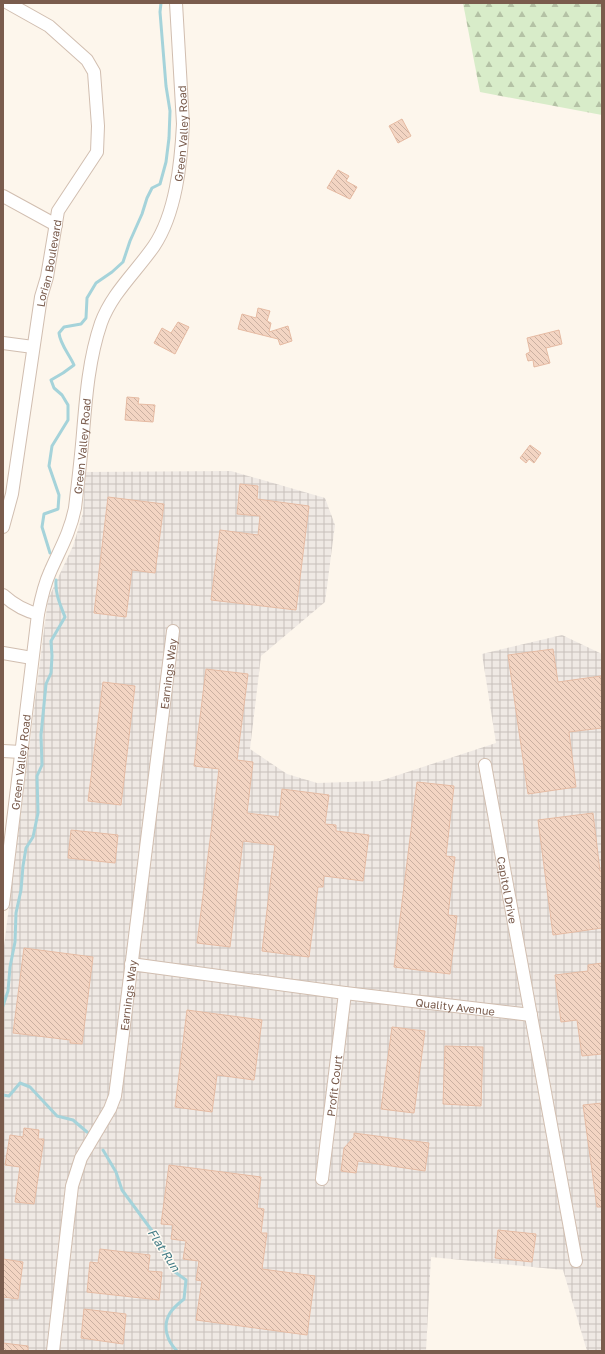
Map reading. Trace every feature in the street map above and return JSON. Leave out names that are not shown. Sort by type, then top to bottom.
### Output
[{"type":"street","name":"Lorian Boulevard","points":[[3,527],[12,494],[41,297],[47,277],[58,211],[97,152],[98,126],[94,72],[86,60],[48,26],[8,3]]},
{"type":"street","name":"Green Valley Road","points":[[3,904],[38,614],[43,592],[50,572],[68,536],[72,523],[86,394],[92,357],[102,322],[119,289],[154,246],[163,231],[169,215],[177,180],[183,124],[176,3]]},
{"type":"street","points":[[3,196],[56,225]]},
{"type":"street","points":[[3,343],[34,347]]},
{"type":"street","points":[[3,595],[17,606],[38,614]]},
{"type":"street","name":"Earnings Way","points":[[53,1351],[72,1186],[81,1158],[104,1121],[115,1096],[173,631]]},
{"type":"street","points":[[3,653],[32,658]]},
{"type":"street","points":[[3,750],[21,752]]},
{"type":"street","name":"Capitol Drive","points":[[485,764],[531,1015]]},
{"type":"street","name":"Quality Avenue","points":[[131,964],[345,993],[531,1015]]},
{"type":"street","name":"Profit Court","points":[[322,1179],[345,993]]},
{"type":"street","points":[[531,1015],[576,1261]]},
{"type":"shaded area","points":[[231,471],[325,498],[335,525],[325,602],[261,656],[250,749],[287,774],[317,783],[380,781],[496,743],[482,654],[562,635],[602,654],[602,1351],[587,1351],[563,1270],[431,1257],[426,1351],[3,1351],[3,954],[48,599],[73,546],[83,513],[85,472]]},
{"type":"green space","points":[[463,3],[602,3],[602,115],[480,92]]},
{"type":"building","points":[[402,119],[411,136],[398,143],[389,126]]},
{"type":"building","points":[[338,170],[349,176],[346,181],[357,187],[350,199],[327,188]]},
{"type":"building","points":[[258,308],[270,311],[267,321],[271,323],[269,332],[288,326],[292,341],[280,345],[278,339],[238,329],[242,314],[256,318]]},
{"type":"building","points":[[178,322],[189,327],[175,354],[154,343],[162,328],[171,333]]},
{"type":"building","points":[[559,330],[562,344],[546,348],[550,363],[534,367],[533,360],[528,361],[526,354],[530,352],[527,338]]},
{"type":"building","points":[[127,397],[139,398],[138,404],[155,405],[153,422],[125,420]]},
{"type":"building","points":[[530,445],[541,453],[534,463],[529,459],[526,463],[520,458]]},
{"type":"building","points":[[240,484],[258,486],[257,499],[309,506],[296,610],[211,600],[220,530],[258,535],[260,516],[237,514]]},
{"type":"building","points":[[108,497],[164,504],[155,573],[132,570],[126,617],[94,613]]},
{"type":"building","points":[[553,649],[558,682],[601,676],[602,728],[569,732],[576,787],[528,794],[508,655]]},
{"type":"building","points":[[206,669],[248,674],[237,760],[253,762],[247,813],[279,817],[282,789],[329,795],[325,824],[336,825],[336,831],[369,835],[363,881],[324,876],[323,887],[318,887],[309,957],[262,951],[275,845],[243,841],[230,947],[197,943],[219,769],[194,766]]},
{"type":"building","points":[[103,682],[135,686],[121,805],[88,801]]},
{"type":"building","points":[[417,782],[454,786],[446,856],[455,857],[448,915],[457,916],[450,974],[394,967]]},
{"type":"building","points":[[593,813],[600,871],[602,871],[602,928],[553,935],[538,820]]},
{"type":"building","points":[[71,830],[118,835],[115,863],[68,858]]},
{"type":"building","points":[[24,948],[93,957],[82,1044],[70,1043],[70,1040],[13,1033]]},
{"type":"building","points":[[602,963],[602,1054],[582,1056],[577,1020],[561,1022],[555,975],[588,971],[588,965]]},
{"type":"building","points":[[187,1010],[262,1020],[254,1080],[217,1075],[212,1112],[175,1107]]},
{"type":"building","points":[[392,1027],[425,1031],[414,1113],[381,1109]]},
{"type":"building","points":[[445,1046],[483,1047],[481,1106],[443,1104]]},
{"type":"building","points":[[602,1103],[602,1207],[597,1207],[583,1105]]},
{"type":"building","points":[[24,1128],[39,1130],[38,1139],[44,1139],[34,1204],[15,1202],[20,1167],[5,1165],[10,1135],[23,1137]]},
{"type":"building","points":[[354,1133],[429,1143],[425,1171],[358,1161],[356,1173],[341,1171],[344,1148],[354,1137]]},
{"type":"building","points":[[169,1165],[261,1177],[257,1208],[264,1209],[261,1233],[267,1233],[262,1269],[315,1276],[307,1335],[196,1320],[202,1281],[196,1280],[199,1261],[183,1259],[186,1241],[171,1239],[173,1225],[161,1224]]},
{"type":"building","points":[[498,1230],[536,1234],[532,1262],[495,1258]]},
{"type":"building","points":[[100,1249],[150,1255],[148,1271],[162,1272],[159,1300],[87,1292],[90,1262],[98,1263]]},
{"type":"building","points":[[3,1259],[23,1262],[18,1299],[3,1297]]},
{"type":"building","points":[[84,1309],[126,1314],[123,1344],[81,1338]]},
{"type":"building","points":[[3,1343],[28,1346],[28,1351],[3,1351]]},
{"type":"waterway","points":[[50,553],[42,527],[44,514],[58,509],[59,495],[49,466],[52,446],[68,420],[68,405],[62,395],[54,388],[51,380],[74,365],[63,345],[59,333],[64,327],[81,324],[86,318],[87,298],[96,283],[123,262],[147,198],[152,188],[160,184],[166,162],[170,111],[166,86],[160,12],[161,3]]},
{"type":"waterway","points":[[3,1006],[8,991],[10,967],[15,942],[16,913],[21,890],[26,848],[33,837],[38,813],[37,776],[42,765],[41,735],[46,684],[51,673],[51,641],[65,617],[57,594],[56,580]]},
{"type":"waterway","name":"Flat Run","points":[[3,1095],[9,1096],[20,1083],[30,1087],[57,1116],[73,1120],[87,1132]]},
{"type":"waterway","name":"Flat Run","points":[[103,1150],[116,1172],[122,1190],[161,1243],[175,1272],[186,1280],[184,1299],[171,1311],[166,1323],[168,1338],[177,1351]]}]
